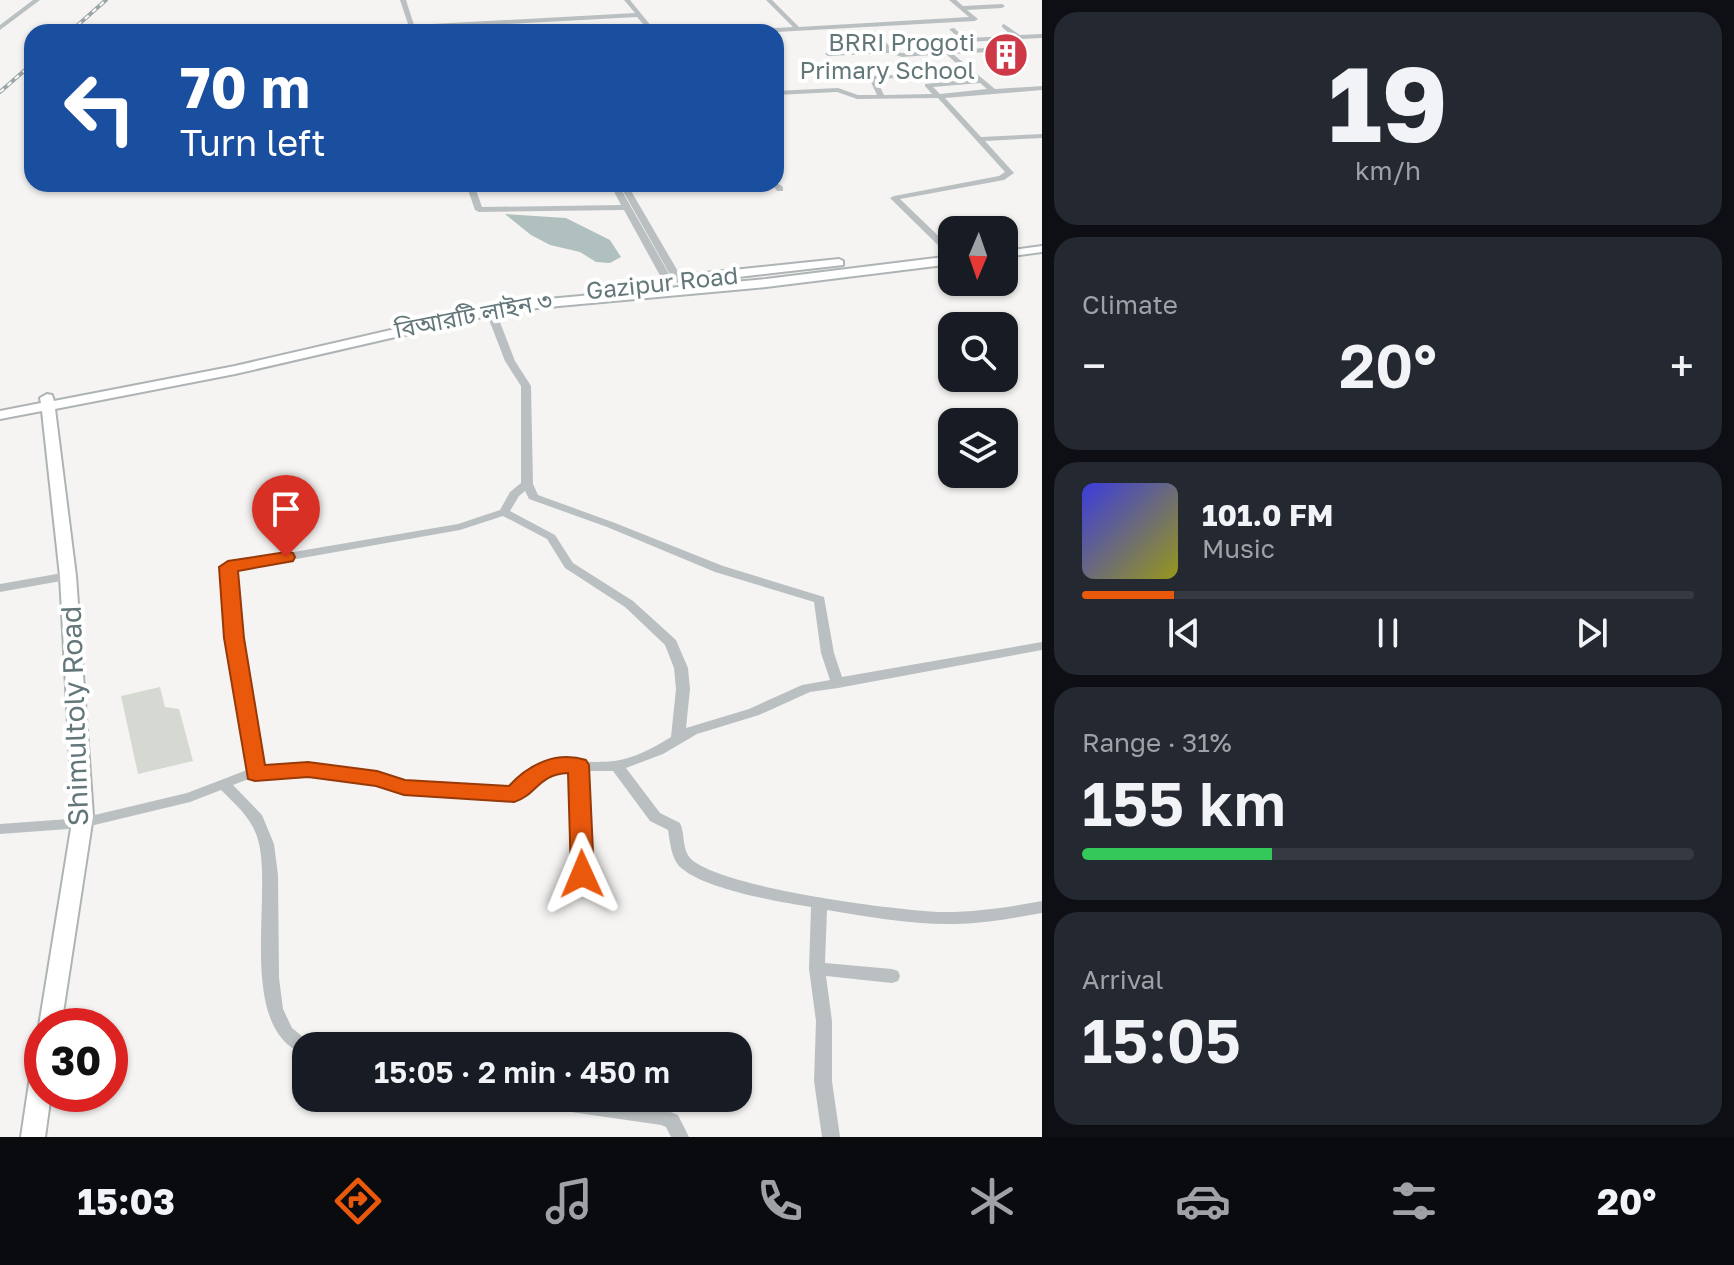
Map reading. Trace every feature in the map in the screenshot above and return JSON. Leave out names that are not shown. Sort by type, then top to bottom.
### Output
[{"type":"main road","points":[[1018,248],[1042,245]]},
{"type":"main road","name":"Gazipur Road","points":[[48,401],[478,305],[673,280],[938,256]]},
{"type":"main road","name":"Gazipur Road","points":[[48,401],[235,370],[491,312],[938,257]]},
{"type":"main road","name":"বিআরটি লাইন ৩","points":[[48,401],[232,365],[507,303],[938,257]]},
{"type":"main road","points":[[0,409],[48,401]]},
{"type":"main road","name":"Shimultoly Road","points":[[48,401],[68,576],[82,823],[53,1008]]},
{"type":"main road","points":[[33,1137],[37,1112]]},
{"type":"street","points":[[0,28],[37,0]]},
{"type":"street","points":[[403,0],[411,24]]},
{"type":"street","points":[[627,0],[646,24]]},
{"type":"street","points":[[769,0],[798,29]]},
{"type":"street","points":[[784,30],[975,19],[952,0]]},
{"type":"street","points":[[963,8],[1002,6]]},
{"type":"street","points":[[494,24],[639,15]]},
{"type":"street","points":[[828,54],[891,51],[902,55],[949,54],[1022,48],[1018,37],[1004,26]]},
{"type":"street","points":[[952,29],[976,52]]},
{"type":"street","points":[[875,33],[891,51]]},
{"type":"street","points":[[964,40],[1042,36]]},
{"type":"street","points":[[949,54],[993,91]]},
{"type":"street","points":[[881,96],[872,78],[971,73]]},
{"type":"street","points":[[938,241],[894,198],[1009,175],[980,139],[927,85],[981,81]]},
{"type":"street","points":[[784,93],[838,90],[854,96],[938,95],[1042,88]]},
{"type":"street","points":[[980,139],[1042,136]]},
{"type":"street","points":[[473,192],[479,210],[627,207]]},
{"type":"street","points":[[619,192],[673,280]]},
{"type":"street","points":[[627,192],[673,280]]},
{"type":"street","points":[[491,312],[510,361],[526,386],[527,484],[533,497],[719,569],[820,600],[824,651],[838,684]]},
{"type":"street","points":[[255,774],[234,638],[228,567],[460,527],[504,512],[514,494],[527,484]]},
{"type":"street","points":[[504,512],[551,537],[569,565],[629,604],[671,643],[681,668],[683,689],[678,739]]},
{"type":"street","points":[[0,588],[68,576]]},
{"type":"street","points":[[0,829],[82,823],[190,797],[255,774],[308,770],[377,779],[404,787],[514,794],[528,779],[549,766],[617,766],[658,751],[692,731],[754,712],[807,688],[1042,646]]},
{"type":"street","points":[[578,765],[582,874]]},
{"type":"street","points":[[617,766],[655,817],[675,827],[680,855],[686,863],[724,881],[819,902],[928,917],[994,916],[1042,907]]},
{"type":"street","points":[[223,783],[258,820],[272,870],[269,993],[292,1040]]},
{"type":"street","points":[[819,902],[817,969],[824,1021],[823,1081],[831,1137]]},
{"type":"street","points":[[817,969],[892,976]]},
{"type":"street","points":[[628,1112],[672,1121],[680,1137]]},
{"type":"shaded area","points":[[505,214],[566,218],[610,240],[621,257],[610,263],[596,262],[580,252],[550,245],[531,235]]},
{"type":"shaded area","points":[[160,687],[165,707],[179,709],[193,761],[138,774],[121,696]]},
{"type":"railway","points":[[79,24],[106,0]]},
{"type":"railway","points":[[0,92],[24,71]]},
{"type":"place","name":"BRRI Progoti Primary School","points":[[1006,55]]},
{"type":"route","points":[[286,557],[228,567],[234,638],[255,774],[308,770],[377,779],[404,787],[514,794],[528,779],[549,766],[578,765],[582,874]]}]
